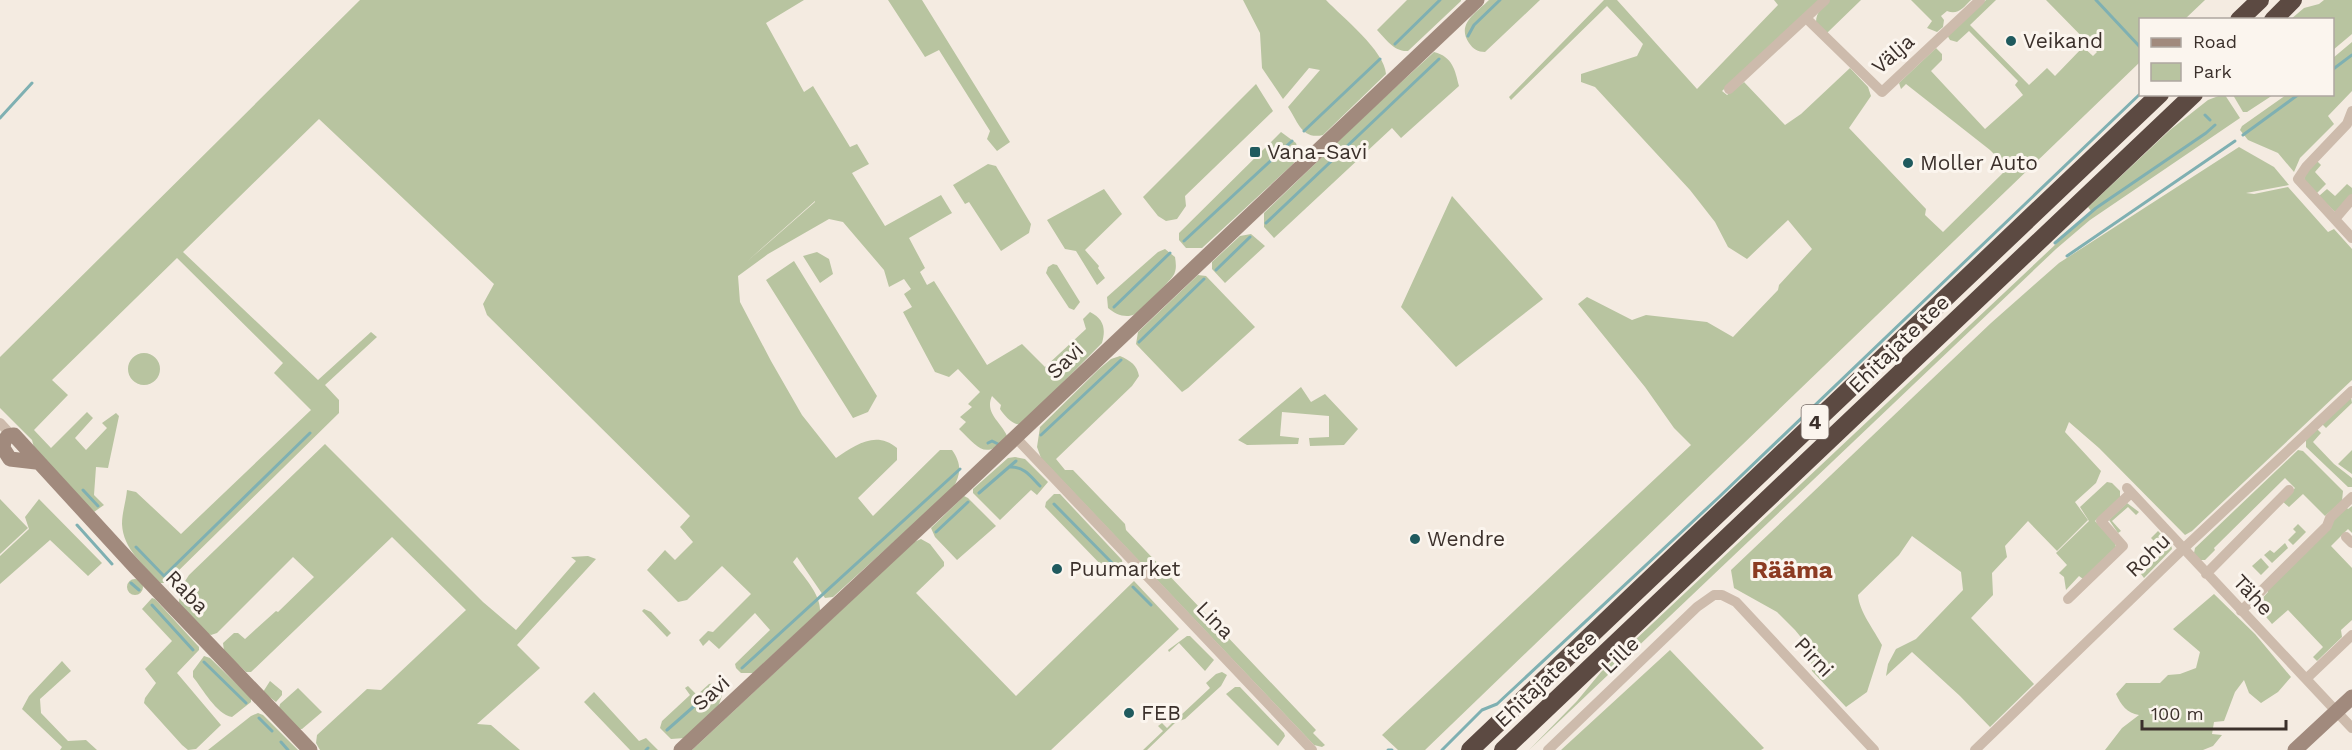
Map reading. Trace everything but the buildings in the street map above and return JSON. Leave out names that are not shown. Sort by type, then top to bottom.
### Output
[{"type":"highway","points":[[2241,18],[2260,0]]},
{"type":"highway","name":"Ehitajate tee","points":[[1470,750],[2158,96]]},
{"type":"highway","name":"Ehitajate tee","points":[[1503,750],[2192,96]]},
{"type":"street","name":"Savi","points":[[681,750],[1016,438],[1477,0]]},
{"type":"street","points":[[1729,89],[1825,0]]},
{"type":"street","name":"Välja","points":[[1806,18],[1882,92],[1980,0]]},
{"type":"street","points":[[2266,18],[2302,0]]},
{"type":"street","points":[[2352,111],[2347,124],[2306,167],[2298,179],[2352,238]]},
{"type":"street","points":[[2335,219],[2352,199]]},
{"type":"street","name":"Rohu","points":[[1975,750],[2182,549],[2352,391]]},
{"type":"street","name":"Raba","points":[[0,423],[12,436],[8,436],[4,441],[3,448],[6,454],[14,460],[36,462],[310,750]]},
{"type":"street","name":"Lina","points":[[1016,438],[1312,750]]},
{"type":"street","points":[[2206,574],[2289,490]]},
{"type":"street","name":"Tähe","points":[[2068,599],[2123,546],[2101,521],[2129,491],[2352,728]]},
{"type":"street","points":[[2241,611],[2327,526],[2330,518],[2352,497]]},
{"type":"street","name":"Lille","points":[[1548,750],[1707,599],[1714,595],[1722,595]]},
{"type":"street","name":"Pirni","points":[[1722,595],[1736,602],[1874,750]]},
{"type":"street","points":[[2306,679],[2352,635]]},
{"type":"street","points":[[2295,750],[2352,697]]},
{"type":"green space","points":[[360,0],[804,0],[766,23],[804,92],[813,86],[850,147],[857,144],[869,164],[852,173],[885,226],[941,195],[952,213],[909,238],[925,268],[920,272],[927,285],[934,281],[987,365],[1022,344],[1045,367],[1086,329],[1083,319],[1090,312],[1101,321],[1104,333],[1102,343],[1021,425],[1006,417],[1000,409],[1001,405],[992,396],[990,408],[1008,438],[993,449],[987,450],[977,446],[959,429],[966,422],[960,417],[972,407],[968,404],[980,392],[958,369],[949,377],[935,372],[903,312],[912,307],[904,294],[911,289],[904,279],[889,287],[884,270],[843,222],[829,219],[768,254],[738,276],[740,302],[771,361],[802,415],[836,458],[866,441],[881,440],[897,448],[897,460],[858,498],[873,516],[940,450],[952,450],[958,460],[959,469],[953,488],[833,597],[825,598],[797,557],[793,562],[814,591],[820,611],[753,673],[741,673],[735,664],[770,630],[755,613],[719,649],[709,640],[703,646],[699,640],[708,631],[713,632],[751,594],[722,566],[687,600],[678,602],[647,570],[665,550],[675,560],[693,542],[680,527],[690,516],[487,315],[483,304],[494,284],[319,119],[183,252],[318,380],[371,332],[377,337],[325,385],[339,400],[339,413],[166,583],[160,583],[135,556],[126,541],[122,524],[127,490],[136,492],[181,534],[311,410],[274,373],[283,363],[177,258],[52,380],[68,395],[34,430],[51,448],[87,412],[93,418],[75,438],[86,450],[107,428],[102,423],[116,413],[119,416],[108,468],[96,467],[94,495],[104,505],[94,512],[35,451],[32,440],[0,408],[0,357]],"holes":[[[815,201],[815,202],[743,265]]]},
{"type":"green space","points":[[888,0],[922,0],[1010,142],[997,151],[987,139],[990,131],[939,50],[925,57]]},
{"type":"green space","points":[[1243,0],[1326,0],[1371,45],[1384,65],[1386,74],[1323,135],[1310,135],[1301,128],[1288,107],[1320,70],[1309,68],[1283,99],[1262,68],[1260,33]]},
{"type":"green space","points":[[1407,0],[1461,1],[1408,51],[1403,51],[1394,47],[1377,30]]},
{"type":"green space","points":[[1489,0],[1540,0],[1485,52],[1482,52],[1471,45],[1465,30],[1469,19]]},
{"type":"green space","points":[[1604,0],[1617,0],[1697,89],[1778,5],[1774,0],[1820,0],[1722,91],[1727,95],[1744,82],[1785,125],[1801,114],[1850,68],[1868,87],[1871,96],[1849,128],[1926,209],[1925,215],[1943,232],[2008,168],[1990,150],[1906,84],[1901,89],[1899,83],[1936,48],[1942,54],[1942,60],[1931,71],[1985,129],[2023,95],[2015,85],[2018,81],[1969,31],[1957,42],[1950,40],[1947,35],[1986,0],[1996,0],[1970,25],[2029,85],[2047,68],[2055,76],[2083,47],[2093,56],[2097,52],[2046,0],[2205,0],[2186,18],[2139,18],[2139,63],[1425,750],[1398,750],[1382,735],[1691,445],[1674,428],[1645,387],[1578,304],[1587,297],[1632,320],[1646,315],[1707,322],[1733,337],[1778,290],[1779,285],[1812,249],[1788,220],[1747,259],[1728,247],[1715,222],[1690,190],[1595,87],[1581,82],[1581,74],[1637,56],[1643,44],[1607,6],[1511,100],[1509,97]]},
{"type":"green space","points":[[1829,0],[1861,0],[1827,33],[1816,22],[1816,18]]},
{"type":"green space","points":[[1911,0],[1971,0],[1960,10],[1947,11],[1941,16],[1944,20],[1943,27],[1937,32],[1927,28],[1932,21]]},
{"type":"green space","points":[[2324,0],[2352,0],[2352,34],[2334,49],[2334,18],[2292,18],[2304,8],[2319,4]]},
{"type":"green space","points":[[2352,42],[2352,91],[2328,116],[2334,124],[2300,158],[2294,172],[2278,153],[2248,140],[2240,130],[2242,126],[2285,96],[2334,96],[2334,57]]},
{"type":"green space","points":[[1434,52],[1449,61],[1459,86],[1401,138],[1392,128],[1274,238],[1264,227],[1264,213]]},
{"type":"green space","points":[[1256,84],[1273,111],[1185,196],[1186,206],[1177,219],[1166,221],[1158,216],[1143,197]]},
{"type":"green space","points":[[2226,96],[2240,118],[2090,220],[2056,249],[1529,750],[1577,701],[1601,672],[2091,211],[2088,207],[2170,130],[2208,100]]},
{"type":"green space","points":[[2234,96],[2271,96],[2247,112],[2243,112]]},
{"type":"green space","points":[[1281,132],[1296,143],[1299,154],[1293,164],[1202,248],[1186,248],[1179,240],[1179,233]]},
{"type":"green space","points":[[2239,147],[2274,167],[2289,185],[2246,193],[2254,194],[2288,187],[2328,232],[2334,229],[2352,249],[2352,380],[2192,531],[2185,535],[2099,448],[2069,422],[2065,432],[2101,471],[2096,483],[2075,502],[2088,520],[2057,551],[2028,521],[2005,546],[2007,557],[1992,573],[1993,595],[1971,618],[2034,684],[1990,727],[1912,652],[1886,676],[1888,664],[1896,649],[1916,639],[1963,590],[1961,572],[1912,536],[1899,555],[1858,595],[1864,614],[1882,645],[1867,692],[1846,707],[1812,671],[1809,647],[1795,630],[1777,612],[1734,588],[1731,570],[1991,323],[2059,263]]},
{"type":"green space","points":[[2317,161],[2321,165],[2315,172],[2326,184],[2317,193],[2304,180],[2305,172]]},
{"type":"green space","points":[[988,164],[996,166],[1031,224],[1029,233],[1001,251],[969,202],[965,204],[953,185]]},
{"type":"green space","points":[[2347,184],[2352,188],[2352,196],[2335,212],[2319,196],[2327,189],[2335,196]]},
{"type":"green space","points":[[1104,189],[1122,214],[1085,250],[1099,266],[1105,278],[1097,285],[1076,251],[1065,249],[1047,220]]},
{"type":"green space","points":[[1452,196],[1543,299],[1456,367],[1401,307]]},
{"type":"green space","points":[[1251,234],[1265,246],[1225,283],[1212,269],[1212,262],[1240,236]]},
{"type":"green space","points":[[1165,249],[1175,257],[1176,269],[1161,289],[1135,314],[1121,315],[1108,308],[1107,297],[1158,252]]},
{"type":"green space","points":[[817,252],[829,259],[833,274],[820,283],[803,256]]},
{"type":"green space","points":[[794,261],[877,396],[868,412],[853,418],[766,280]]},
{"type":"green space","points":[[1053,264],[1057,265],[1080,302],[1074,310],[1069,308],[1046,273],[1048,267]]},
{"type":"green space","points":[[1198,275],[1206,276],[1255,327],[1182,392],[1136,344],[1138,332]]},
{"type":"green space","points":[[144,353],[155,358],[160,369],[155,380],[144,385],[133,380],[128,369],[133,358]]},
{"type":"green space","points":[[1120,356],[1133,364],[1139,376],[1132,386],[1056,459],[1065,470],[1073,470],[1125,524],[1126,530],[1316,730],[1313,733],[1325,745],[1322,747],[1314,745],[1041,458],[1037,447],[1040,427],[1099,369],[1111,359]]},
{"type":"green space","points":[[1301,387],[1311,402],[1325,394],[1358,429],[1344,445],[1310,446],[1309,438],[1329,437],[1329,416],[1282,412],[1280,436],[1299,438],[1298,444],[1247,445],[1238,440]]},
{"type":"green space","points":[[2351,397],[2352,403],[2326,428],[2322,424]]},
{"type":"green space","points":[[2317,429],[2321,433],[2313,442],[2334,464],[2352,478],[2352,487],[2348,487],[2306,447],[2306,440]]},
{"type":"green space","points":[[325,444],[483,602],[516,630],[576,561],[571,557],[588,556],[596,559],[517,645],[540,668],[477,724],[491,725],[520,750],[320,750],[316,743],[317,735],[367,689],[381,690],[466,610],[392,537],[251,672],[246,672],[224,651],[223,643],[234,633],[238,633],[245,639],[276,611],[278,612],[314,577],[293,557],[217,633],[211,635],[206,633],[179,603],[180,589],[189,575]]},
{"type":"green space","points":[[2298,450],[2303,451],[2343,491],[2342,501],[2325,516],[2303,494],[2289,507],[2282,501],[2295,488],[2285,478],[2214,548],[2215,550],[2205,560],[2199,560],[2194,553],[2195,548]]},
{"type":"green space","points":[[2352,450],[2352,474],[2338,464]]},
{"type":"green space","points":[[1008,458],[1025,459],[1048,482],[1037,495],[1031,490],[1000,520],[973,493],[973,489]]},
{"type":"green space","points":[[2107,482],[2112,483],[2120,491],[2120,498],[2095,521],[2116,547],[2083,579],[2079,576],[2066,590],[2064,577],[2059,573],[2067,565],[2056,553],[2089,521],[2080,507]]},
{"type":"green space","points":[[1054,494],[1060,494],[1122,560],[1123,567],[1117,572],[1107,571],[1045,507],[1046,502]]},
{"type":"green space","points":[[964,496],[996,526],[957,560],[935,537],[931,528]]},
{"type":"green space","points":[[0,499],[28,528],[0,554]]},
{"type":"green space","points":[[39,499],[102,563],[88,576],[50,540],[0,584],[0,556],[29,529],[25,517]]},
{"type":"green space","points":[[2127,503],[2139,512],[2136,515],[2128,507],[2112,521],[2121,531],[2118,533],[2109,520]]},
{"type":"green space","points":[[2352,506],[2352,533],[2348,529],[2331,546],[2352,568],[2352,620],[2341,630],[2342,637],[2317,661],[2313,657],[2323,647],[2288,610],[2272,624],[2256,605],[2268,589],[2346,507],[2348,509]]},
{"type":"green space","points":[[2298,524],[2306,532],[2293,545],[2288,540],[2296,532],[2293,529]]},
{"type":"green space","points":[[2158,531],[2171,544],[2172,549],[2144,578],[2141,574],[2164,551],[2151,538]]},
{"type":"green space","points":[[921,539],[930,544],[944,562],[944,566],[916,593],[1016,696],[1134,581],[1179,629],[1051,750],[692,750],[914,542]]},
{"type":"green space","points":[[2285,543],[2288,548],[2272,563],[2264,555],[2270,550],[2274,553]]},
{"type":"green space","points":[[2261,558],[2269,567],[2261,575],[2252,566]]},
{"type":"green space","points":[[135,579],[143,587],[135,595],[127,587]]},
{"type":"green space","points":[[2214,594],[2255,634],[2291,677],[2278,692],[2261,703],[2249,693],[2244,680],[2235,692],[2224,721],[2214,722],[2212,734],[2222,735],[2213,746],[2203,750],[2105,750],[2122,728],[2139,715],[2125,708],[2116,694],[2126,683],[2160,683],[2168,675],[2180,674],[2196,668],[2200,652],[2173,629]]},
{"type":"green space","points":[[152,598],[199,647],[199,650],[177,673],[221,725],[196,749],[188,750],[182,745],[144,703],[156,683],[145,669],[172,641],[142,609]]},
{"type":"green space","points":[[644,609],[651,612],[671,633],[667,637],[642,611]]},
{"type":"green space","points":[[1187,636],[1190,636],[1214,660],[1205,671],[1179,643],[1169,652],[1168,650]]},
{"type":"green space","points":[[1670,650],[1764,748],[1761,750],[1561,750]]},
{"type":"green space","points":[[204,656],[210,658],[251,698],[251,702],[232,717],[215,706],[193,677],[193,671]]},
{"type":"green space","points":[[62,661],[71,671],[40,699],[41,713],[68,741],[86,740],[97,750],[60,750],[62,747],[22,709],[29,696]]},
{"type":"green space","points":[[1222,672],[1227,675],[1221,686],[1185,719],[1176,722],[1147,750],[1143,750],[1163,731],[1158,726],[1162,723],[1167,728],[1176,719],[1171,714],[1175,710],[1180,716],[1210,688],[1206,683]]},
{"type":"green space","points":[[270,681],[282,691],[282,695],[276,702],[263,692]]},
{"type":"green space","points":[[709,684],[718,686],[723,693],[718,707],[685,738],[671,739],[660,728],[662,721],[690,695],[685,688],[688,686],[697,695]]},
{"type":"green space","points":[[1235,687],[1240,687],[1284,733],[1285,736],[1278,746],[1226,694]]},
{"type":"green space","points":[[298,688],[322,712],[302,729],[298,729],[279,708],[280,704]]},
{"type":"green space","points":[[594,692],[639,741],[646,738],[658,750],[630,750],[584,702]]},
{"type":"green space","points":[[258,713],[263,715],[298,750],[208,750],[251,716]]},
{"type":"waterway","points":[[1395,44],[1440,0]]},
{"type":"waterway","points":[[1468,36],[1474,25],[1500,0]]},
{"type":"waterway","points":[[2096,0],[2139,46]]},
{"type":"waterway","points":[[2334,68],[2352,55]]},
{"type":"waterway","points":[[1304,131],[1380,59]]},
{"type":"waterway","points":[[1266,223],[1439,59]]},
{"type":"waterway","points":[[0,118],[32,83]]},
{"type":"waterway","points":[[1442,750],[1482,710],[1497,704],[1718,498],[2139,95]]},
{"type":"waterway","points":[[2243,135],[2296,96]]},
{"type":"waterway","points":[[2205,115],[2210,120]]},
{"type":"waterway","points":[[2055,243],[2096,208],[2215,125]]},
{"type":"waterway","points":[[1184,241],[1292,141]]},
{"type":"waterway","points":[[2067,256],[2235,141]]},
{"type":"waterway","points":[[1216,270],[1250,237]]},
{"type":"waterway","points":[[1114,307],[1170,253]]},
{"type":"waterway","points":[[1139,342],[1204,279]]},
{"type":"waterway","points":[[1041,435],[1121,360]]},
{"type":"waterway","points":[[136,547],[164,576],[310,433]]},
{"type":"waterway","points":[[988,443],[992,441],[998,444]]},
{"type":"waterway","points":[[979,493],[1016,461]]},
{"type":"waterway","points":[[1011,467],[1024,471],[1040,486]]},
{"type":"waterway","points":[[742,668],[960,469]]},
{"type":"waterway","points":[[83,490],[98,506]]},
{"type":"waterway","points":[[936,532],[968,502]]},
{"type":"waterway","points":[[1054,504],[1116,567]]},
{"type":"waterway","points":[[77,525],[112,564]]},
{"type":"waterway","points":[[131,583],[139,590]]},
{"type":"waterway","points":[[1133,587],[1151,605]]},
{"type":"waterway","points":[[152,605],[193,650]]},
{"type":"waterway","points":[[204,662],[246,703]]},
{"type":"waterway","points":[[667,730],[709,693]]},
{"type":"waterway","points":[[259,718],[272,731]]},
{"type":"waterway","points":[[281,742],[288,750]]},
{"type":"place","name":"Veikand","points":[[2011,41]]},
{"type":"place","name":"Vana-Savi","points":[[1255,152]]},
{"type":"place","name":"Moller Auto","points":[[1908,163]]},
{"type":"place","name":"Wendre","points":[[1415,539]]},
{"type":"place","name":"Puumarket","points":[[1057,569]]},
{"type":"place","name":"FEB","points":[[1129,713]]},
{"type":"district","name":"Rääma","points":[[1792,570]]}]
